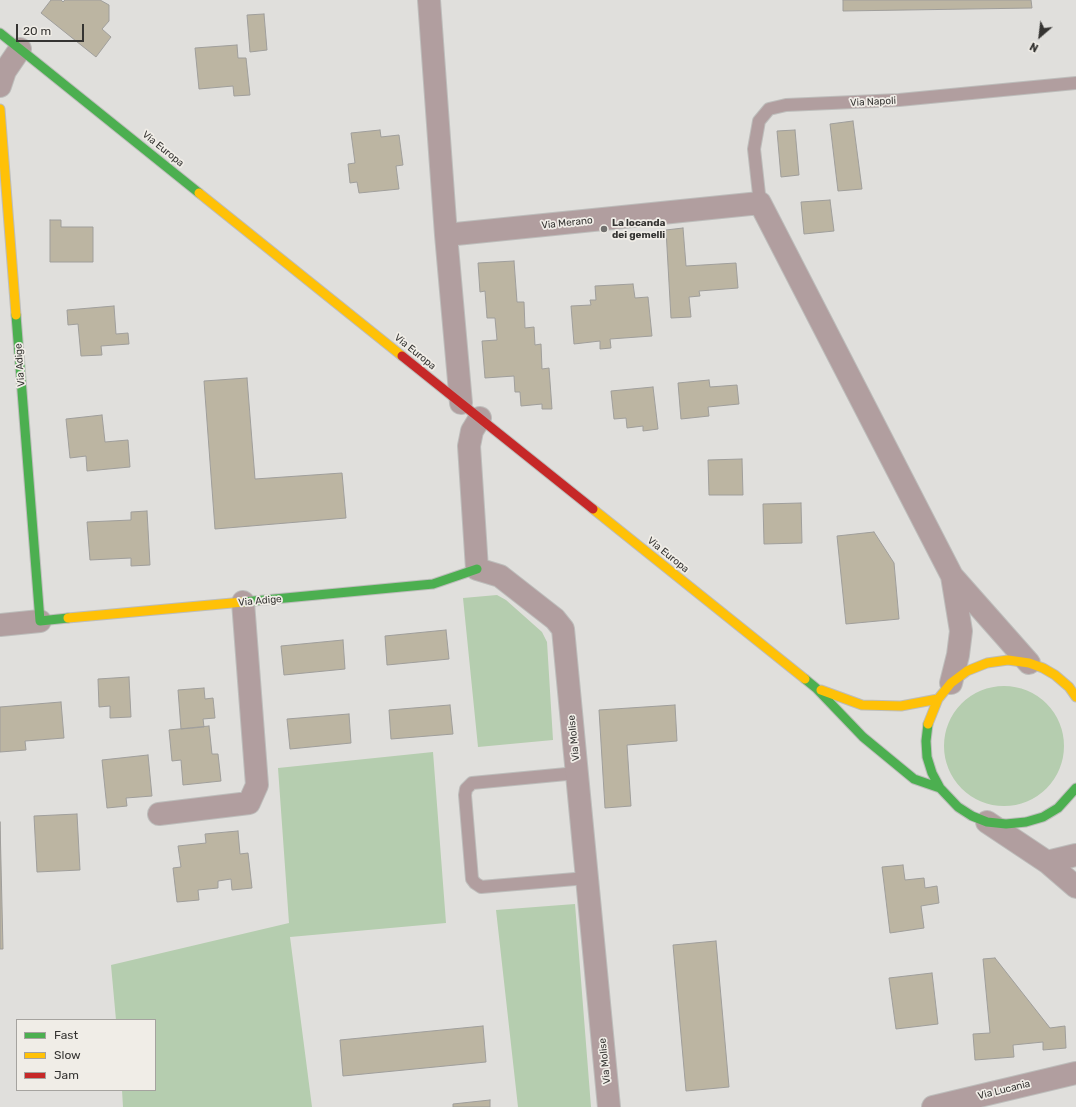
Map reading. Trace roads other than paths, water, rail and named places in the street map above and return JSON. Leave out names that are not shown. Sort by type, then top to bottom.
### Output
[{"type":"street","points":[[429,0],[446,235],[461,403]]},
{"type":"street","name":"Via Europa","points":[[0,33],[816,688],[864,737],[914,779],[940,788]]},
{"type":"street","points":[[0,86],[6,71],[20,49]]},
{"type":"street","name":"Via Adige","points":[[0,109],[40,621]]},
{"type":"street","points":[[760,203],[952,576],[1029,663]]},
{"type":"street","name":"Via Merano","points":[[446,235],[760,203]]},
{"type":"street","points":[[477,570],[469,446],[472,432],[480,418]]},
{"type":"street","name":"Via Adige","points":[[0,625],[433,584],[477,570]]},
{"type":"street","name":"Via Molise","points":[[477,570],[500,576],[555,619],[563,629],[610,1107]]},
{"type":"street","points":[[952,576],[960,631],[958,655],[944,691],[929,719],[926,741],[927,757],[932,773],[940,788],[958,807],[972,816],[986,822],[1047,862],[1076,887]]},
{"type":"street","points":[[159,814],[249,803],[257,785],[243,602]]},
{"type":"street","points":[[944,691],[968,671],[987,663],[1008,660],[1029,663],[1055,675],[1076,681]]},
{"type":"street","points":[[1055,675],[1069,687],[1076,697]]},
{"type":"street","name":"Via Europa","points":[[816,688],[862,705],[901,706],[944,691]]},
{"type":"street","points":[[986,822],[1006,824],[1026,822],[1043,817],[1058,808],[1076,788]]},
{"type":"street","points":[[1047,862],[1076,855]]},
{"type":"street","name":"Via Lucania","points":[[933,1107],[1076,1073]]},
{"type":"lane","name":"Via Napoli","points":[[760,203],[754,149],[759,121],[769,109],[786,105],[899,100],[1076,83]]},
{"type":"lane","points":[[577,773],[472,783],[466,789],[465,795],[472,879],[481,887],[587,878]]},
{"type":"place","name":"La locanda dei gemelli","points":[[604,229]]}]
